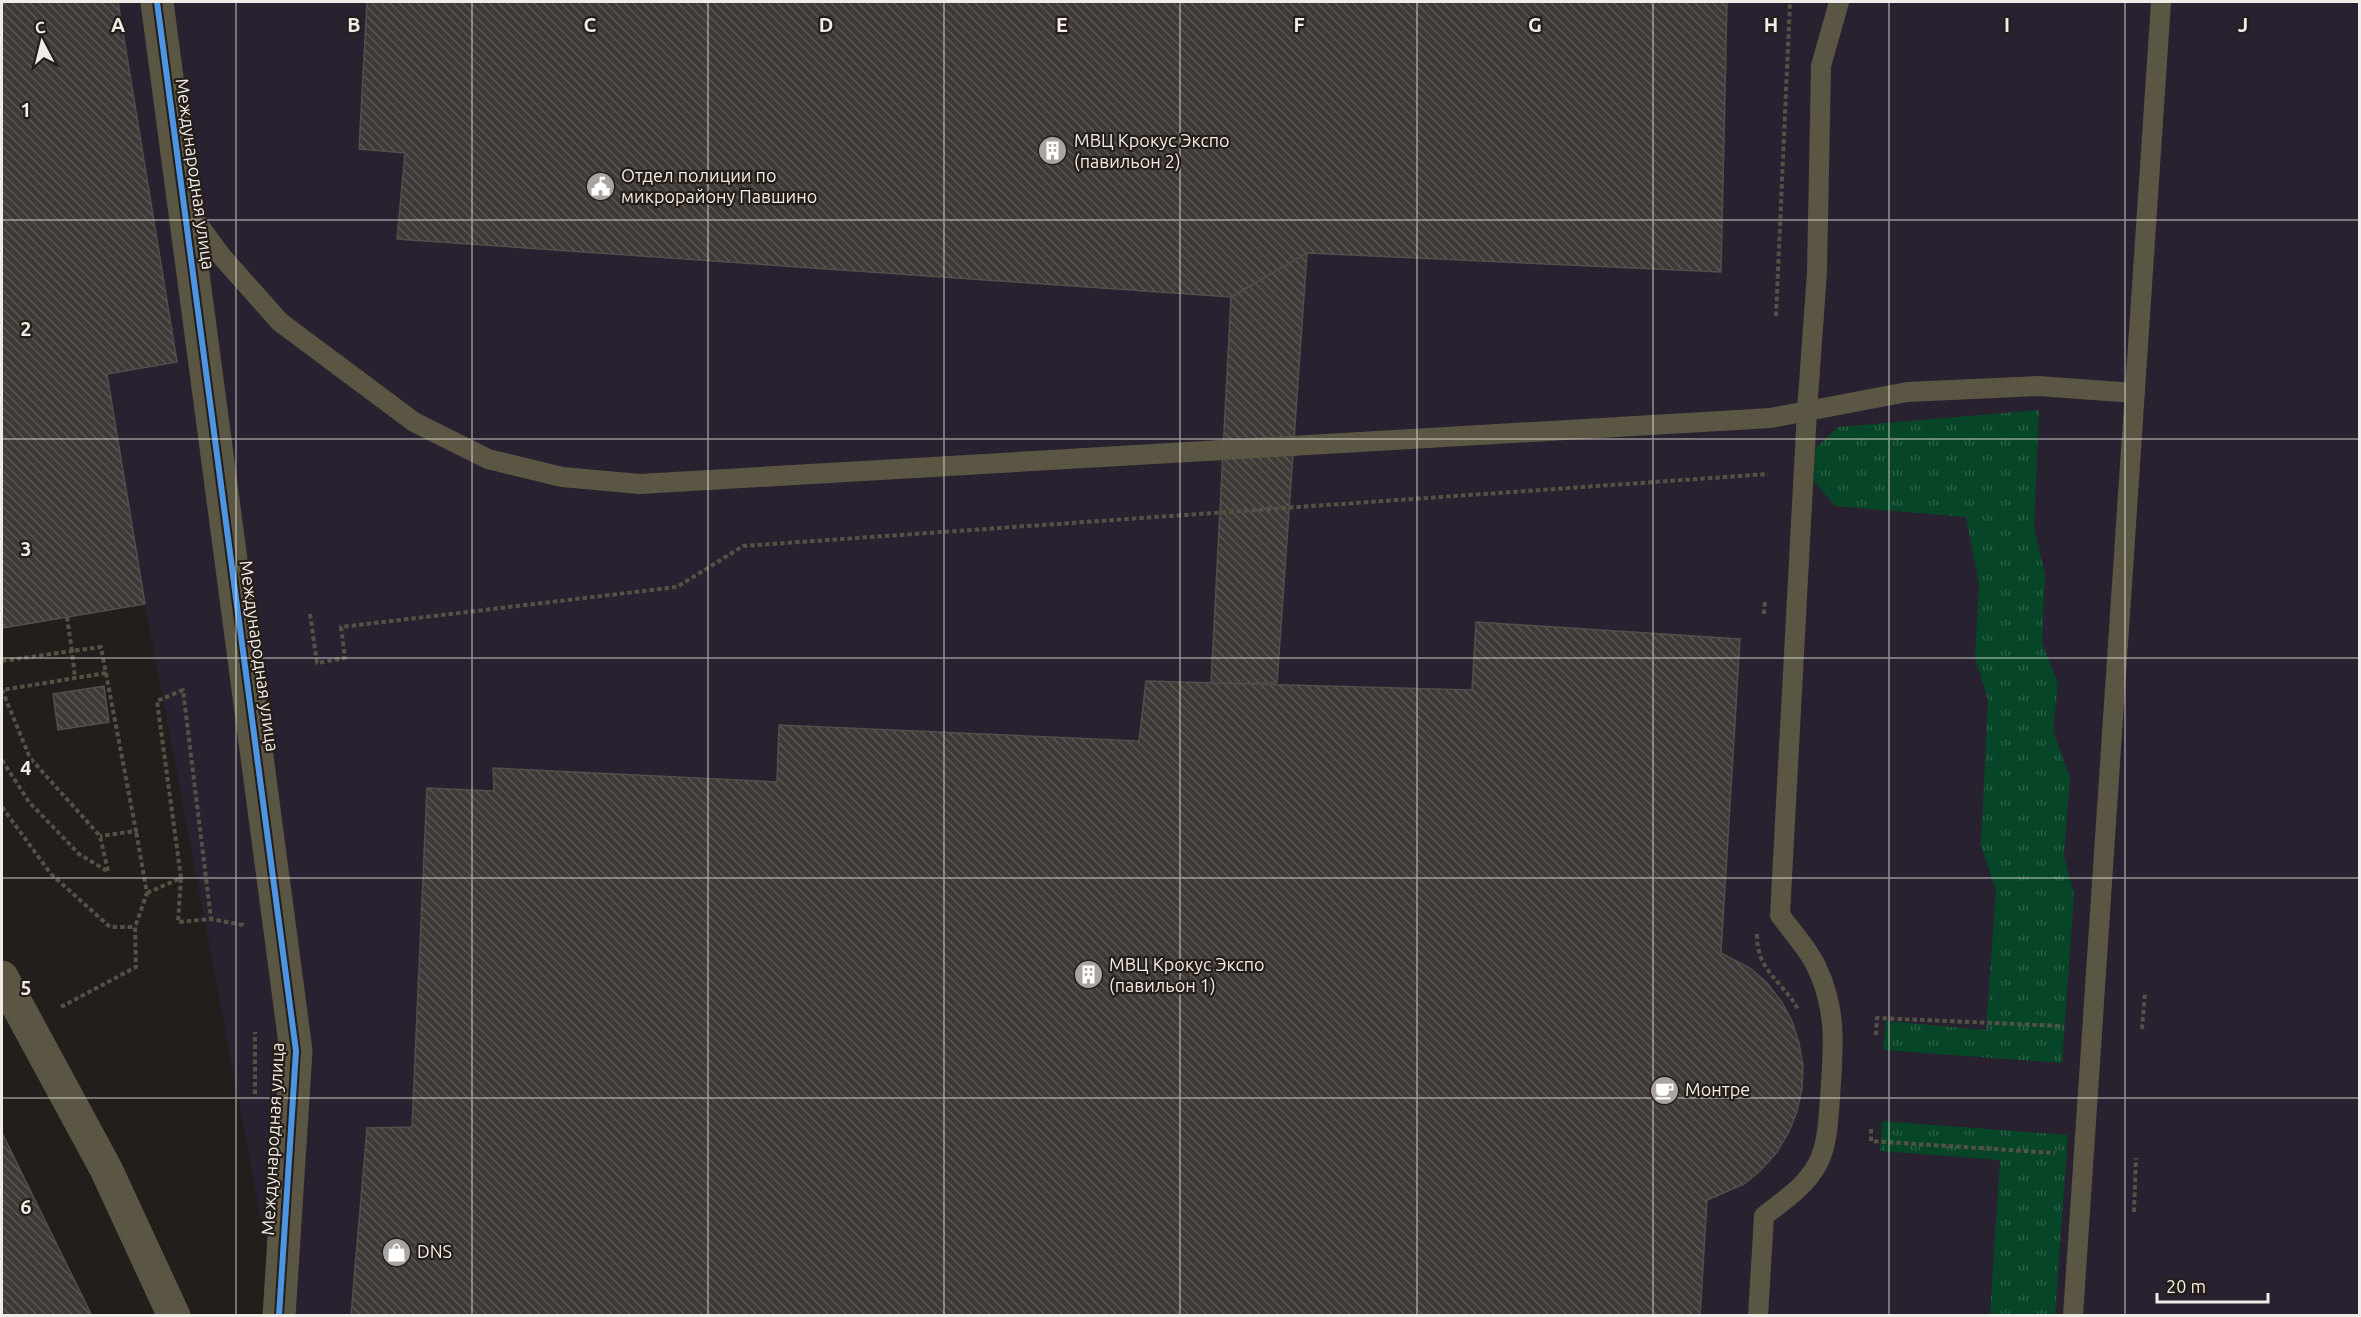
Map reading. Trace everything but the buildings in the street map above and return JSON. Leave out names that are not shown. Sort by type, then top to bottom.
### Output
[{"type":"street","name":"Международная улица","points":[[157,2],[296,1051],[279,1316]]},
{"type":"street","points":[[2,977],[106,1169],[174,1316]]},
{"type":"lane","points":[[1758,1316],[1764,1216],[1798,1189],[1816,1166],[1823,1149],[1828,1129],[1834,1033],[1830,1008],[1817,966],[1780,915],[1807,411],[1817,272],[1821,66],[1839,2]]},
{"type":"lane","points":[[2073,1316],[2161,2]]},
{"type":"lane","points":[[184,207],[223,258],[280,322],[405,415],[488,459],[562,477],[640,484],[1747,420],[1771,418],[1907,392],[2038,386],[2135,393]]},
{"type":"path","points":[[1776,316],[1790,2]]},
{"type":"path","points":[[310,614],[318,663],[345,658],[341,627],[677,587],[744,546],[1768,474]]},
{"type":"path","points":[[1764,623],[1765,600]]},
{"type":"path","points":[[67,617],[75,678]]},
{"type":"path","points":[[2,661],[101,647],[147,893],[135,927],[136,967],[62,1007]]},
{"type":"path","points":[[2,760],[29,802],[79,855],[108,872],[100,836],[30,758],[2,690],[106,673]]},
{"type":"path","points":[[211,919],[183,690],[157,701],[181,879],[178,922],[211,919],[243,925],[245,936]]},
{"type":"path","points":[[2,807],[51,874],[110,927],[135,927]]},
{"type":"path","points":[[100,836],[136,831]]},
{"type":"path","points":[[147,893],[181,879]]},
{"type":"path","points":[[1757,926],[1756,949],[1764,967],[1791,996],[1800,1014]]},
{"type":"path","points":[[2142,1029],[2145,993]]},
{"type":"path","points":[[1876,1035],[1877,1018],[2069,1026]]},
{"type":"path","points":[[255,1030],[255,1095]]},
{"type":"path","points":[[1871,1129],[1870,1142],[2060,1153]]},
{"type":"path","points":[[2134,1212],[2136,1158]]},
{"type":"shaded area","points":[[118,2],[2359,2],[2359,1315],[279,1315],[145,604],[107,374],[177,362]]},
{"type":"green space","points":[[2039,410],[2034,528],[2045,574],[2042,642],[2058,684],[2053,730],[2070,778],[2064,855],[2074,894],[2062,1063],[1883,1050],[1886,1021],[1986,1030],[1996,890],[1981,846],[1988,700],[1975,658],[1979,584],[1966,517],[1835,506],[1814,481],[1815,449],[1838,427]]},
{"type":"green space","points":[[1882,1121],[2068,1135],[2055,1315],[1990,1315],[2000,1160],[1880,1151]]},
{"type":"cycle path","points":[[157,2],[296,1051],[279,1316]]},
{"type":"place","name":"МВЦ Крокус Экспо (павильон 2)","points":[[1053,151]]},
{"type":"place","name":"Отдел полиции по микрорайону Павшино","points":[[600,186]]},
{"type":"place","name":"МВЦ Крокус Экспо (павильон 1)","points":[[1088,975]]},
{"type":"place","name":"Монтре","points":[[1664,1090]]},
{"type":"place","name":"DNS","points":[[396,1252]]}]
